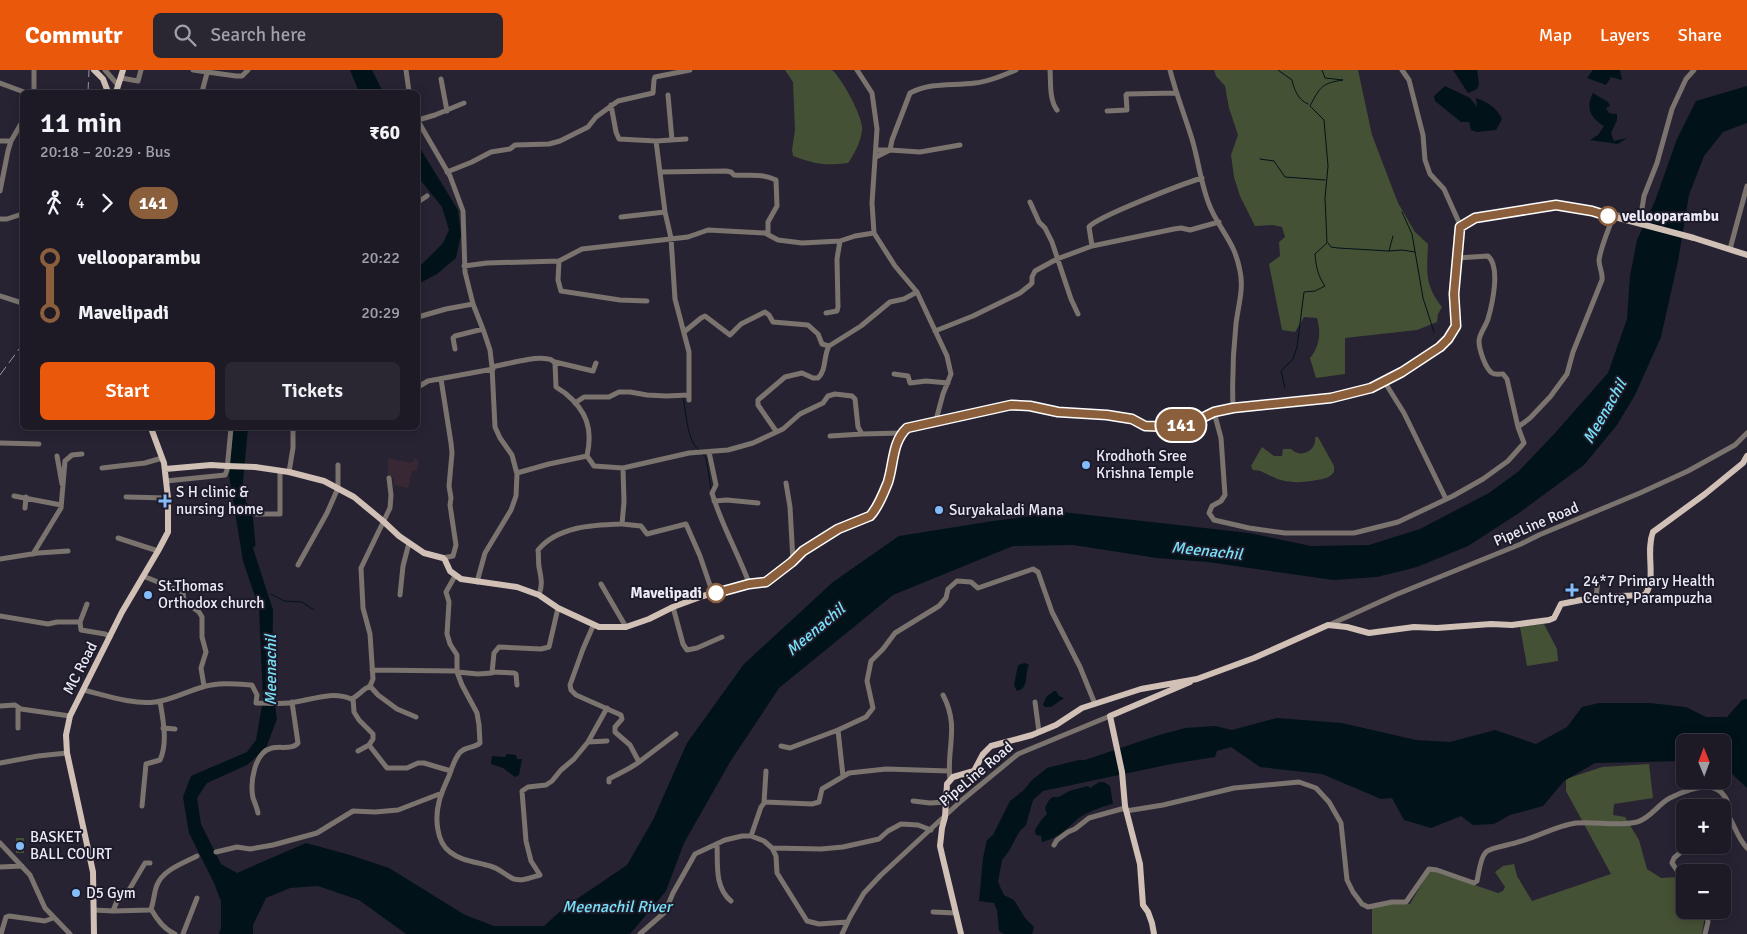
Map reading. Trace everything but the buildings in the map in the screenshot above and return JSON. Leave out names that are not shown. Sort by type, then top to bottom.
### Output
[{"type":"main road","points":[[94,70],[103,79],[107,90]]},
{"type":"main road","points":[[117,89],[123,70]]},
{"type":"main road","points":[[165,469],[212,465],[254,467],[324,480],[354,497],[409,544],[424,553],[442,558],[455,576],[461,580],[517,587],[539,595],[558,608],[593,626],[606,628],[626,626],[648,619],[673,607],[713,594],[749,584],[766,582],[803,551],[838,529],[864,520],[873,513],[888,481],[897,442],[907,428],[936,420],[1011,405],[1030,406],[1058,412],[1107,415],[1132,419],[1145,426],[1174,427],[1200,419],[1214,412],[1233,408],[1331,398],[1371,388],[1402,372],[1440,347],[1448,339],[1456,326],[1454,294],[1460,227],[1475,218],[1556,205],[1592,211],[1694,238],[1747,255]]},
{"type":"main road","name":"MC Road","points":[[94,934],[93,872],[67,753],[66,735],[70,716],[83,690],[168,532],[168,498],[165,469],[152,430]]},
{"type":"main road","points":[[961,934],[940,846],[945,817],[947,784],[953,777],[974,771],[983,754],[991,746],[1056,725],[1082,708],[1141,689],[1197,679],[1254,658],[1328,625],[1347,627],[1369,633],[1414,627],[1512,625],[1550,620],[1554,618],[1559,604],[1596,597],[1645,595],[1649,590],[1649,542],[1653,532],[1705,494],[1742,463],[1747,456]]},
{"type":"main road","name":"PipeLine Road","points":[[1110,716],[1197,679]]},
{"type":"main road","points":[[1110,716],[1122,772],[1125,809],[1140,864],[1143,905],[1152,922],[1154,934]]},
{"type":"street","points":[[34,70],[34,90]]},
{"type":"street","points":[[105,70],[117,89]]},
{"type":"street","points":[[121,78],[138,81],[141,70]]},
{"type":"street","points":[[193,70],[236,76],[242,76],[248,70]]},
{"type":"street","points":[[406,70],[409,90]]},
{"type":"street","points":[[447,172],[491,152],[510,149],[515,145],[548,144],[560,141],[588,127],[596,117],[618,101],[653,93],[655,77],[690,70]]},
{"type":"street","points":[[857,70],[872,93],[877,129],[872,203],[874,234],[917,292],[946,356],[951,374],[936,420]]},
{"type":"street","points":[[876,157],[890,150],[910,93],[920,88],[942,84],[977,83],[1016,70]]},
{"type":"street","points":[[1050,70],[1052,95],[1054,106],[1057,110]]},
{"type":"street","points":[[1170,70],[1192,138],[1211,209],[1236,252],[1242,285],[1236,323],[1232,384],[1233,408]]},
{"type":"street","points":[[1402,70],[1408,80],[1422,135],[1425,160],[1430,174],[1444,189],[1460,227]]},
{"type":"street","points":[[1518,427],[1530,418],[1550,397],[1567,374],[1573,352],[1602,280],[1603,273],[1599,268],[1600,258],[1610,217],[1612,214],[1638,218],[1641,215],[1644,196],[1655,170],[1672,109],[1686,79],[1694,70]]},
{"type":"street","points":[[203,90],[207,73]]},
{"type":"street","points":[[441,79],[447,111]]},
{"type":"street","points":[[0,83],[20,90]]},
{"type":"street","points":[[1107,111],[1127,110],[1127,94],[1176,93]]},
{"type":"street","points":[[668,95],[672,140]]},
{"type":"street","points":[[420,120],[464,103]]},
{"type":"street","points":[[611,105],[619,139],[656,141],[686,139]]},
{"type":"street","points":[[420,125],[447,172],[463,211],[464,266],[467,286],[472,304],[483,329],[492,368],[495,427],[500,438],[512,454],[517,473],[516,496],[511,510],[485,553],[477,582]]},
{"type":"street","points":[[0,191],[8,151],[20,126]]},
{"type":"street","points":[[0,141],[12,141]]},
{"type":"street","points":[[575,402],[584,397],[609,397],[618,392],[689,397],[688,352],[675,299],[671,238],[665,212],[656,141]]},
{"type":"street","points":[[876,150],[920,152],[960,145]]},
{"type":"street","points":[[660,172],[726,171],[734,175],[759,175],[776,180],[777,206],[768,222],[768,234]]},
{"type":"street","points":[[1092,246],[1089,227],[1093,222],[1202,178]]},
{"type":"street","points":[[1730,249],[1747,186]]},
{"type":"street","points":[[420,201],[427,196]]},
{"type":"street","points":[[1030,202],[1039,222],[1045,228],[1078,314]]},
{"type":"street","points":[[621,216],[665,212]]},
{"type":"street","points":[[0,219],[8,219],[20,215]]},
{"type":"street","points":[[935,331],[973,316],[1020,293],[1032,283],[1035,271],[1057,259],[1092,246],[1174,229],[1190,230],[1218,222]]},
{"type":"street","points":[[464,266],[487,263],[559,262],[582,249],[688,237],[708,230],[768,234],[785,242],[802,243],[840,241],[855,236],[874,234]]},
{"type":"street","points":[[826,313],[837,311],[838,307],[837,259],[840,241]]},
{"type":"street","points":[[1214,412],[1221,438],[1226,494],[1221,501],[1212,506],[1210,513],[1214,520],[1249,528],[1285,533],[1354,533],[1398,522],[1483,479],[1508,461],[1524,443],[1518,427],[1507,379],[1503,374],[1497,375],[1492,373],[1486,366],[1479,340],[1487,320],[1493,295],[1494,274],[1491,258],[1488,256],[1457,258]]},
{"type":"street","points":[[559,262],[558,280],[561,291],[620,300],[647,301]]},
{"type":"street","points":[[776,431],[758,405],[758,400],[785,377],[802,373],[818,378],[823,372],[826,351],[829,346],[861,326],[890,302],[904,299],[917,292]]},
{"type":"street","points":[[0,296],[20,302]]},
{"type":"street","points":[[420,317],[446,309],[472,304]]},
{"type":"street","points":[[684,332],[705,316],[730,334],[741,324],[766,312],[773,322],[808,325],[818,334],[822,344],[829,346]]},
{"type":"street","points":[[455,349],[453,338],[455,336],[483,329]]},
{"type":"street","points":[[420,386],[428,381],[534,360],[548,359],[593,371],[596,363]]},
{"type":"street","points":[[555,362],[556,387],[579,406],[589,426],[587,456],[594,466],[623,468],[680,455],[728,450],[753,443],[783,429],[800,414],[823,403],[828,396],[835,394],[852,396],[855,399],[858,427],[862,434]]},
{"type":"street","points":[[894,374],[907,375],[910,383],[926,381],[948,383]]},
{"type":"street","points":[[441,379],[452,448],[449,486],[456,545],[453,556],[442,558]]},
{"type":"street","points":[[1384,381],[1404,413],[1446,499]]},
{"type":"street","points":[[166,481],[225,475],[231,430]]},
{"type":"street","points":[[289,472],[293,448],[293,430]]},
{"type":"street","name":"PipeLine Road","points":[[1328,625],[1688,471],[1735,445],[1747,432]]},
{"type":"street","points":[[830,436],[901,434]]},
{"type":"street","points":[[0,443],[39,444]]},
{"type":"street","points":[[709,452],[714,500],[749,584]]},
{"type":"street","points":[[33,554],[51,523],[58,515],[61,505],[65,461],[72,455],[82,454]]},
{"type":"street","points":[[57,456],[63,489]]},
{"type":"street","points":[[517,473],[587,456]]},
{"type":"street","points":[[102,468],[145,463],[162,458]]},
{"type":"street","points":[[298,565],[327,513],[338,488],[338,465]]},
{"type":"street","points":[[622,524],[624,502],[623,468]]},
{"type":"street","points":[[256,514],[280,514],[280,471]]},
{"type":"street","points":[[370,686],[372,670],[370,634],[363,608],[361,568],[392,501],[389,478]]},
{"type":"street","points":[[786,483],[790,507],[792,562]]},
{"type":"street","points":[[14,496],[61,505]]},
{"type":"street","points":[[126,496],[168,498]]},
{"type":"street","points":[[25,508],[26,497]]},
{"type":"street","points":[[714,500],[758,503]]},
{"type":"street","points":[[539,595],[542,579],[538,550],[542,545],[560,533],[597,525],[622,524],[641,526],[647,534],[686,524],[700,556],[713,594]]},
{"type":"street","points":[[118,538],[158,551]]},
{"type":"street","points":[[400,595],[403,566],[409,544]]},
{"type":"street","points":[[0,559],[68,551]]},
{"type":"street","points":[[781,746],[790,748],[809,742],[866,717],[873,708],[866,681],[871,661],[895,633],[938,606],[946,598],[948,589],[957,581],[971,582],[978,588],[1033,569],[1038,572],[1052,612],[1080,667],[1095,704]]},
{"type":"street","points":[[143,576],[180,591],[184,601],[199,612],[202,617],[202,637],[206,652],[201,668],[204,686]]},
{"type":"street","points":[[455,576],[446,592],[449,602],[447,634],[450,644],[457,655],[457,672],[462,686],[477,713],[480,725],[480,743],[476,747],[465,748],[458,754],[439,801],[437,822],[442,843],[450,853],[469,861],[492,866],[511,878],[522,880],[540,875],[531,861],[526,841],[522,791],[546,785],[552,781],[588,742],[607,708]]},
{"type":"street","points":[[1596,597],[1598,580]]},
{"type":"street","points":[[601,584],[626,626]]},
{"type":"street","points":[[87,604],[80,622],[80,630],[105,634],[110,637]]},
{"type":"street","points":[[673,607],[683,644],[687,650],[697,648],[722,637]]},
{"type":"street","points":[[493,672],[494,653],[499,648],[541,649],[549,647],[558,608]]},
{"type":"street","points":[[0,616],[48,624],[80,622]]},
{"type":"street","points":[[593,626],[582,649],[570,686],[571,690],[576,695],[607,708],[622,717],[615,727],[615,732],[630,745],[639,762]]},
{"type":"street","points":[[372,670],[478,674],[493,672],[514,673],[516,674],[517,685]]},
{"type":"street","points":[[83,690],[128,700],[154,702],[180,696],[204,686],[252,685],[257,695],[256,703],[282,703],[329,695],[353,698],[357,697],[362,689],[370,686]]},
{"type":"street","points":[[370,686],[378,695],[397,709],[416,717]]},
{"type":"street","points":[[943,696],[948,704],[952,726],[950,780]]},
{"type":"street","points":[[353,698],[354,712],[373,734],[373,739],[369,746],[358,752]]},
{"type":"street","points":[[142,806],[146,764],[162,758],[163,728],[160,701]]},
{"type":"street","points":[[258,813],[253,798],[255,764],[260,756],[270,748],[290,748],[298,743],[292,702]]},
{"type":"street","points":[[1035,702],[1039,732]]},
{"type":"street","points":[[0,706],[15,705],[18,708],[70,716]]},
{"type":"street","points":[[18,708],[18,728]]},
{"type":"street","name":"PipeLine Road","points":[[842,934],[864,893],[881,875],[1018,754],[1110,716]]},
{"type":"street","points":[[163,728],[175,728]]},
{"type":"street","points":[[838,730],[843,776]]},
{"type":"street","points":[[609,782],[611,778],[628,770],[676,734]]},
{"type":"street","points":[[588,742],[607,741]]},
{"type":"street","points":[[369,746],[387,768],[407,768],[424,763],[451,771]]},
{"type":"street","points":[[0,764],[38,756],[67,753]]},
{"type":"street","points":[[764,803],[812,804],[819,802],[822,789],[849,773],[886,769],[949,772]]},
{"type":"street","points":[[751,836],[761,806],[764,803],[766,772]]},
{"type":"street","points":[[1054,845],[1057,840],[1088,818],[1125,809],[1163,805],[1234,788],[1299,782],[1316,788],[1341,822],[1347,880],[1362,904],[1368,907],[1392,902],[1406,902],[1429,869],[1474,883],[1477,880],[1484,853],[1489,849],[1520,842],[1556,828],[1576,823],[1637,822],[1650,815],[1670,798],[1700,787],[1709,786],[1717,788],[1722,792],[1726,799]]},
{"type":"street","points":[[216,852],[237,847],[250,849],[273,845],[317,833],[353,811],[398,810],[442,793]]},
{"type":"street","points":[[914,801],[946,802]]},
{"type":"street","points":[[1731,822],[1740,840],[1747,848]]},
{"type":"street","points":[[772,848],[821,849],[843,847],[878,839],[901,824],[918,825],[931,830]]},
{"type":"street","points":[[640,934],[665,912],[695,854],[742,836],[751,836],[764,841],[772,848],[776,856],[777,873],[808,921],[819,924],[847,922]]},
{"type":"street","points":[[0,844],[30,875],[45,908],[70,934]]},
{"type":"street","points":[[717,844],[720,884],[726,897],[731,901]]},
{"type":"street","points":[[1676,869],[1672,863],[1679,854]]},
{"type":"street","points":[[175,934],[155,916],[151,909],[158,884],[161,878],[174,868],[197,856]]},
{"type":"street","points":[[113,912],[117,902],[126,895],[145,863],[150,863]]},
{"type":"street","points":[[0,867],[22,866]]},
{"type":"street","points":[[183,934],[192,916],[197,898]]},
{"type":"street","points":[[94,910],[138,912],[151,909]]},
{"type":"street","points":[[934,912],[956,913]]},
{"type":"street","points":[[1,934],[6,917],[9,916],[45,921],[53,918]]},
{"type":"street","points":[[1705,934],[1708,919]]},
{"type":"shaded area","points":[[388,458],[412,463],[414,458],[419,460],[417,471],[412,471],[408,488],[393,485],[394,478],[388,475]]},
{"type":"green space","points":[[785,70],[832,70],[841,81],[856,108],[862,124],[859,143],[848,163],[820,164],[793,156],[795,130],[793,82]]},
{"type":"green space","points":[[1214,70],[1358,70],[1372,135],[1398,203],[1415,232],[1428,244],[1427,270],[1429,284],[1442,307],[1438,314],[1437,322],[1417,330],[1345,338],[1345,374],[1316,378],[1310,358],[1316,349],[1319,339],[1317,318],[1304,317],[1295,332],[1282,330],[1269,264],[1280,256],[1279,242],[1285,237],[1282,227],[1273,225],[1255,226],[1240,196],[1234,177],[1231,155],[1238,135],[1229,108],[1225,86],[1216,76]]},
{"type":"green space","points":[[1315,437],[1318,437],[1334,466],[1334,472],[1326,478],[1305,482],[1288,482],[1253,470],[1251,466],[1262,447],[1274,456],[1282,456],[1283,449],[1304,453],[1311,450],[1314,446]]},
{"type":"green space","points":[[1544,624],[1557,649],[1558,661],[1527,666],[1520,627]]},
{"type":"green space","points":[[1649,764],[1653,798],[1614,804],[1613,815],[1625,817],[1639,840],[1647,869],[1661,878],[1676,877],[1676,919],[1704,919],[1702,934],[1372,934],[1372,904],[1410,904],[1430,870],[1498,893],[1503,891],[1505,887],[1495,872],[1503,866],[1514,864],[1517,876],[1532,901],[1611,874],[1566,791],[1566,779],[1602,767]]},
{"type":"green space","name":"BASKET BALL COURT","points":[[16,838],[24,838],[24,853],[16,853]]},
{"type":"water","points":[[350,70],[372,70],[382,90],[358,90]]},
{"type":"water","points":[[1453,70],[1477,70],[1479,84],[1477,89],[1468,93]]},
{"type":"water","points":[[1593,70],[1620,70],[1622,80],[1611,77],[1606,85],[1587,78]]},
{"type":"water","points":[[1445,86],[1470,98],[1477,107],[1476,98],[1495,108],[1502,119],[1496,130],[1477,132],[1471,130],[1469,122],[1461,122],[1435,101],[1434,96]]},
{"type":"water","name":"Meenachil River","points":[[1747,86],[1747,123],[1723,132],[1704,156],[1689,195],[1678,261],[1661,337],[1635,395],[1617,425],[1584,465],[1519,513],[1468,546],[1417,567],[1377,577],[1333,580],[1208,562],[1157,558],[1073,545],[1013,546],[893,595],[779,688],[730,762],[684,843],[666,891],[630,934],[406,934],[359,900],[318,886],[290,888],[266,898],[253,925],[253,934],[219,934],[221,928],[221,901],[189,833],[183,797],[191,776],[247,752],[256,740],[263,700],[259,608],[243,561],[229,475],[233,430],[248,430],[243,482],[252,545],[273,610],[272,685],[277,719],[266,748],[247,765],[207,783],[197,798],[201,824],[221,864],[237,873],[306,843],[389,868],[465,915],[494,926],[544,926],[565,907],[627,865],[653,820],[687,743],[744,664],[833,582],[899,536],[1062,512],[1249,533],[1311,546],[1369,545],[1420,529],[1489,493],[1519,471],[1608,373],[1627,319],[1630,276],[1637,240],[1655,201],[1677,139],[1696,101]]},
{"type":"water","points":[[1593,93],[1608,102],[1610,106],[1606,108],[1609,113],[1617,114],[1617,120],[1611,133],[1614,141],[1627,138],[1618,144],[1590,140],[1598,135],[1604,126],[1596,120],[1591,112],[1590,104]]},
{"type":"water","points":[[420,148],[458,210],[461,235],[456,258],[437,274],[420,283],[420,265],[443,243],[449,230],[442,207],[420,180]]},
{"type":"water","points":[[1025,663],[1029,665],[1025,684],[1024,687],[1017,691],[1014,685],[1018,665]]},
{"type":"water","points":[[1054,691],[1064,698],[1051,707],[1045,707],[1043,705],[1046,697]]},
{"type":"water","points":[[1747,699],[1747,788],[1731,773],[1731,734],[1676,734],[1676,761],[1595,763],[1564,781],[1543,806],[1510,815],[1494,824],[1473,825],[1461,816],[1431,828],[1404,820],[1392,798],[1381,799],[1322,774],[1260,767],[1231,747],[1217,751],[1215,757],[1171,764],[1043,791],[1033,800],[1026,825],[1019,832],[1002,860],[998,882],[1004,895],[1014,900],[1025,918],[1034,927],[1032,934],[1004,934],[999,931],[997,910],[994,903],[979,901],[983,858],[987,840],[993,835],[1010,801],[1024,790],[1032,780],[1047,768],[1085,760],[1185,728],[1215,726],[1232,730],[1277,718],[1342,723],[1416,740],[1450,742],[1495,730],[1536,744],[1567,727],[1582,707],[1599,703],[1650,703],[1686,707],[1706,717],[1727,717],[1742,700]]},
{"type":"water","points":[[507,754],[516,755],[517,759],[522,759],[519,775],[515,777],[503,768],[491,764],[492,756],[505,757]]},
{"type":"water","points":[[1099,782],[1104,782],[1110,786],[1113,804],[1086,814],[1058,835],[1042,842],[1041,836],[1036,835],[1035,830],[1047,814],[1045,808],[1049,800],[1069,791],[1088,786],[1090,788]]},
{"type":"waterway","points":[[1278,70],[1292,80],[1299,97],[1308,104]]},
{"type":"waterway","points":[[1285,388],[1281,371],[1293,359],[1297,347],[1304,292],[1315,291],[1325,286],[1318,271],[1315,254],[1327,243],[1325,198],[1328,166],[1324,120],[1310,106],[1322,87],[1343,80],[1325,78],[1322,70]]},
{"type":"waterway","points":[[1260,159],[1274,161],[1285,177],[1325,180]]},
{"type":"waterway","points":[[1402,212],[1412,234],[1423,298],[1434,332]]},
{"type":"waterway","points":[[1328,243],[1331,247],[1338,248],[1389,251],[1393,236]]},
{"type":"waterway","points":[[1389,251],[1415,252]]},
{"type":"waterway","points":[[683,397],[689,433],[699,450]]},
{"type":"waterway","points":[[703,454],[706,458],[711,489]]},
{"type":"waterway","name":"Meenachil","points":[[245,506],[249,514],[252,544]]},
{"type":"waterway","points":[[271,594],[284,601],[302,602],[314,610]]},
{"type":"railway","points":[[88,90],[89,70]]},
{"type":"railway","points":[[0,375],[20,348]]},
{"type":"bus line","name":"141","points":[[716,593],[772,579],[803,551],[838,529],[870,516],[888,481],[897,442],[907,428],[1011,405],[1030,406],[1058,412],[1107,415],[1132,419],[1145,426],[1174,427],[1200,419],[1214,412],[1233,408],[1331,398],[1371,388],[1402,372],[1440,347],[1448,339],[1456,326],[1454,294],[1460,227],[1475,218],[1556,205],[1592,211],[1608,216]]},
{"type":"place","name":"vellooparambu","points":[[1608,216]]},
{"type":"place","name":"Krodhoth Sree Krishna Temple","points":[[1086,465]]},
{"type":"place","name":"S H clinic & nursing home","points":[[165,501]]},
{"type":"place","name":"Suryakaladi Mana","points":[[939,510]]},
{"type":"place","name":"24*7 Primary Health Centre, Parampuzha","points":[[1572,590]]},
{"type":"place","name":"Mavelipadi","points":[[716,593]]},
{"type":"place","name":"St.Thomas Orthodox church","points":[[148,595]]},
{"type":"place","name":"BASKET BALL COURT","points":[[20,846]]},
{"type":"place","name":"D5 Gym","points":[[76,893]]}]
